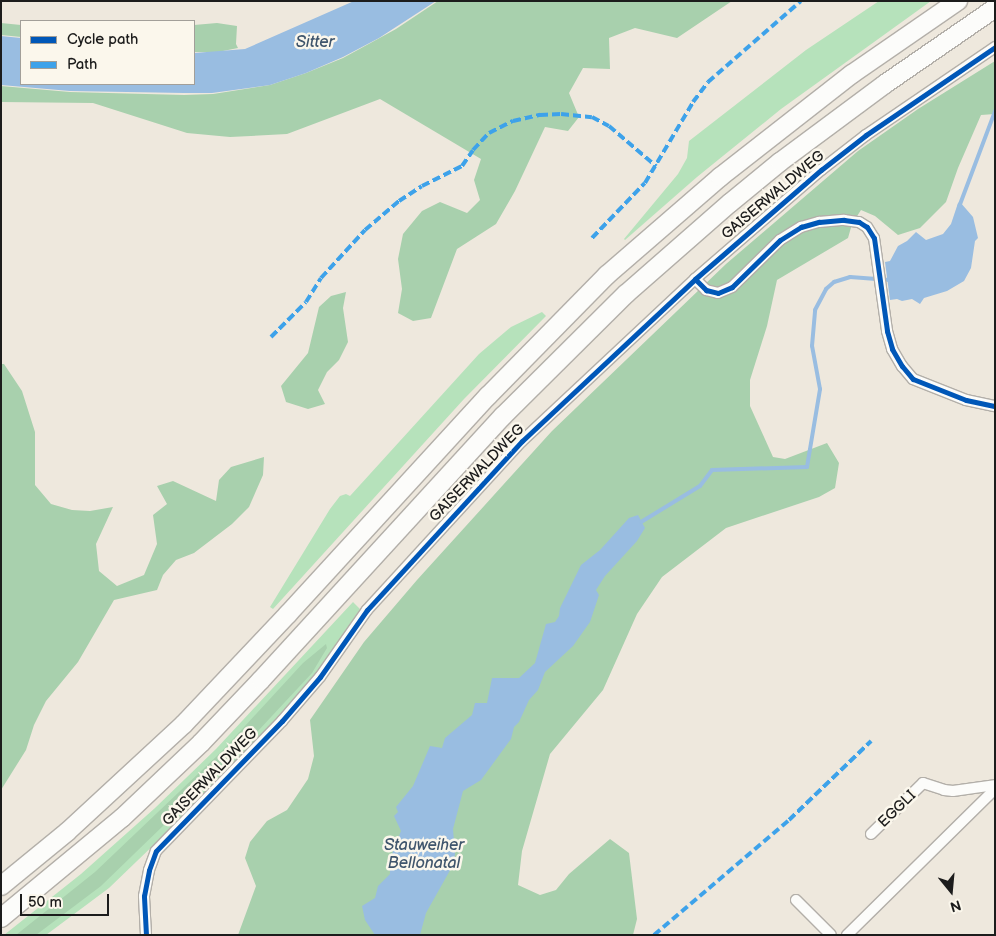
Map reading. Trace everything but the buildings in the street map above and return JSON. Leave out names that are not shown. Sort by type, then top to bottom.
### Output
[{"type":"highway","points":[[1,886],[67,832],[184,724],[288,614],[488,396],[607,275],[720,176],[852,74],[958,1]]},
{"type":"highway","points":[[1,918],[108,829],[200,743],[261,680],[503,416],[626,294],[730,203],[818,133],[914,63],[995,8]]},
{"type":"street","name":"GAISERWALDWEG","points":[[146,935],[144,896],[149,870],[156,851],[282,721],[320,677],[367,610],[522,441],[695,279],[779,205],[858,141],[995,47]]},
{"type":"street","points":[[695,279],[706,290],[718,293],[732,288],[780,240],[801,227],[819,222],[844,220],[858,222],[868,227],[874,238],[887,330],[892,350],[913,379],[966,400],[995,406]]},
{"type":"street","name":"EGGLI","points":[[871,834],[923,783],[953,791],[995,785]]},
{"type":"street","points":[[847,935],[995,789]]},
{"type":"street","points":[[796,900],[831,935]]},
{"type":"green space","points":[[438,1],[732,1],[677,38],[635,28],[609,38],[610,69],[583,68],[569,93],[579,117],[568,131],[545,127],[515,191],[496,224],[457,249],[431,318],[413,321],[398,313],[402,289],[398,259],[403,234],[422,211],[440,202],[467,213],[480,200],[474,180],[481,159],[380,99],[287,134],[230,137],[187,133],[93,103],[1,102],[1,86],[70,92],[184,95],[213,94],[270,85],[343,58],[396,29]]},
{"type":"green space","points":[[879,1],[931,1],[781,109],[624,239],[678,174],[687,158],[689,141],[806,50]]},
{"type":"green space","points":[[1,23],[20,25],[20,37],[1,35]]},
{"type":"green space","points":[[217,23],[237,26],[236,44],[238,48],[218,52],[195,52],[195,25]]},
{"type":"green space","points":[[995,61],[995,114],[981,115],[958,168],[946,202],[920,228],[898,235],[875,216],[861,210],[852,224],[848,238],[777,280],[767,326],[750,380],[750,406],[773,457],[785,459],[827,443],[839,463],[835,488],[819,497],[726,528],[662,577],[637,614],[603,690],[550,754],[522,851],[518,885],[540,895],[556,890],[569,874],[610,839],[629,853],[637,919],[633,935],[238,935],[256,886],[245,858],[250,842],[267,821],[287,810],[308,779],[314,756],[310,720],[364,642],[417,580],[552,431],[726,264],[858,151],[918,109]]},
{"type":"green space","points":[[346,292],[343,308],[348,342],[339,360],[327,372],[318,390],[325,404],[308,409],[286,402],[281,386],[308,353],[319,307],[331,296]]},
{"type":"green space","points":[[542,312],[546,316],[464,399],[273,609],[270,607],[330,509],[340,496],[346,494],[350,496],[479,354],[511,327]]},
{"type":"green space","points":[[1,364],[4,364],[22,391],[35,432],[35,485],[51,504],[72,510],[90,511],[113,507],[96,544],[99,571],[117,586],[144,575],[157,544],[153,515],[167,504],[157,486],[173,481],[216,501],[219,480],[231,467],[264,457],[263,475],[249,507],[232,524],[194,553],[176,560],[163,575],[157,590],[114,600],[78,662],[46,701],[34,725],[26,750],[1,790]]},
{"type":"green space","points":[[353,602],[360,609],[318,673],[282,715],[109,888],[46,935],[4,935],[81,874],[155,808],[216,749]]},
{"type":"green space","points":[[326,644],[327,648],[312,673],[230,761],[101,886],[36,935],[16,935],[95,872],[220,753],[303,663]]},
{"type":"water","name":"Sitter","points":[[354,1],[436,1],[379,38],[343,57],[306,73],[270,85],[212,93],[184,93],[70,91],[1,85],[1,36],[20,38],[20,85],[195,85],[195,53],[245,49]]},
{"type":"water","points":[[960,202],[973,217],[978,238],[975,241],[971,268],[964,281],[947,291],[924,298],[920,304],[912,299],[902,301],[897,299],[890,300],[885,262],[890,261],[898,246],[907,241],[916,232],[926,240],[943,234],[951,224]]},
{"type":"water","name":"Stauweiher Bellonatal","points":[[638,515],[645,528],[637,541],[605,576],[596,590],[599,595],[590,622],[573,646],[545,672],[538,690],[529,700],[519,722],[514,727],[511,739],[481,780],[463,791],[453,829],[455,854],[453,865],[426,913],[420,935],[375,935],[365,920],[362,906],[375,898],[378,886],[390,874],[390,859],[401,831],[394,816],[398,812],[396,807],[413,786],[430,746],[442,748],[445,738],[472,715],[475,703],[487,703],[492,678],[519,678],[535,663],[546,624],[555,622],[559,616],[560,608],[581,565],[600,550],[629,518]]},
{"type":"waterway","points":[[959,207],[995,111]]},
{"type":"waterway","points":[[641,522],[700,486],[712,470],[807,467],[820,389],[812,346],[815,310],[826,289],[834,282],[850,277],[890,280]]},
{"type":"marked path","points":[[592,238],[645,183],[693,102],[708,82],[801,1]]},
{"type":"marked path","points":[[271,337],[306,302],[321,278],[365,230],[399,201],[422,186],[462,166],[473,150],[489,133],[513,121],[540,115],[561,114],[592,117],[609,126],[656,166]]},
{"type":"marked path","points":[[654,935],[789,820],[871,741]]},
{"type":"cycle path","points":[[146,935],[144,896],[149,870],[156,851],[282,721],[320,677],[367,610],[522,441],[695,279],[821,170],[866,135],[995,47]]},
{"type":"cycle path","points":[[695,279],[706,290],[718,293],[732,287],[780,240],[801,227],[819,222],[844,220],[859,222],[867,227],[874,238],[887,331],[892,349],[902,366],[913,379],[966,400],[995,406]]}]
